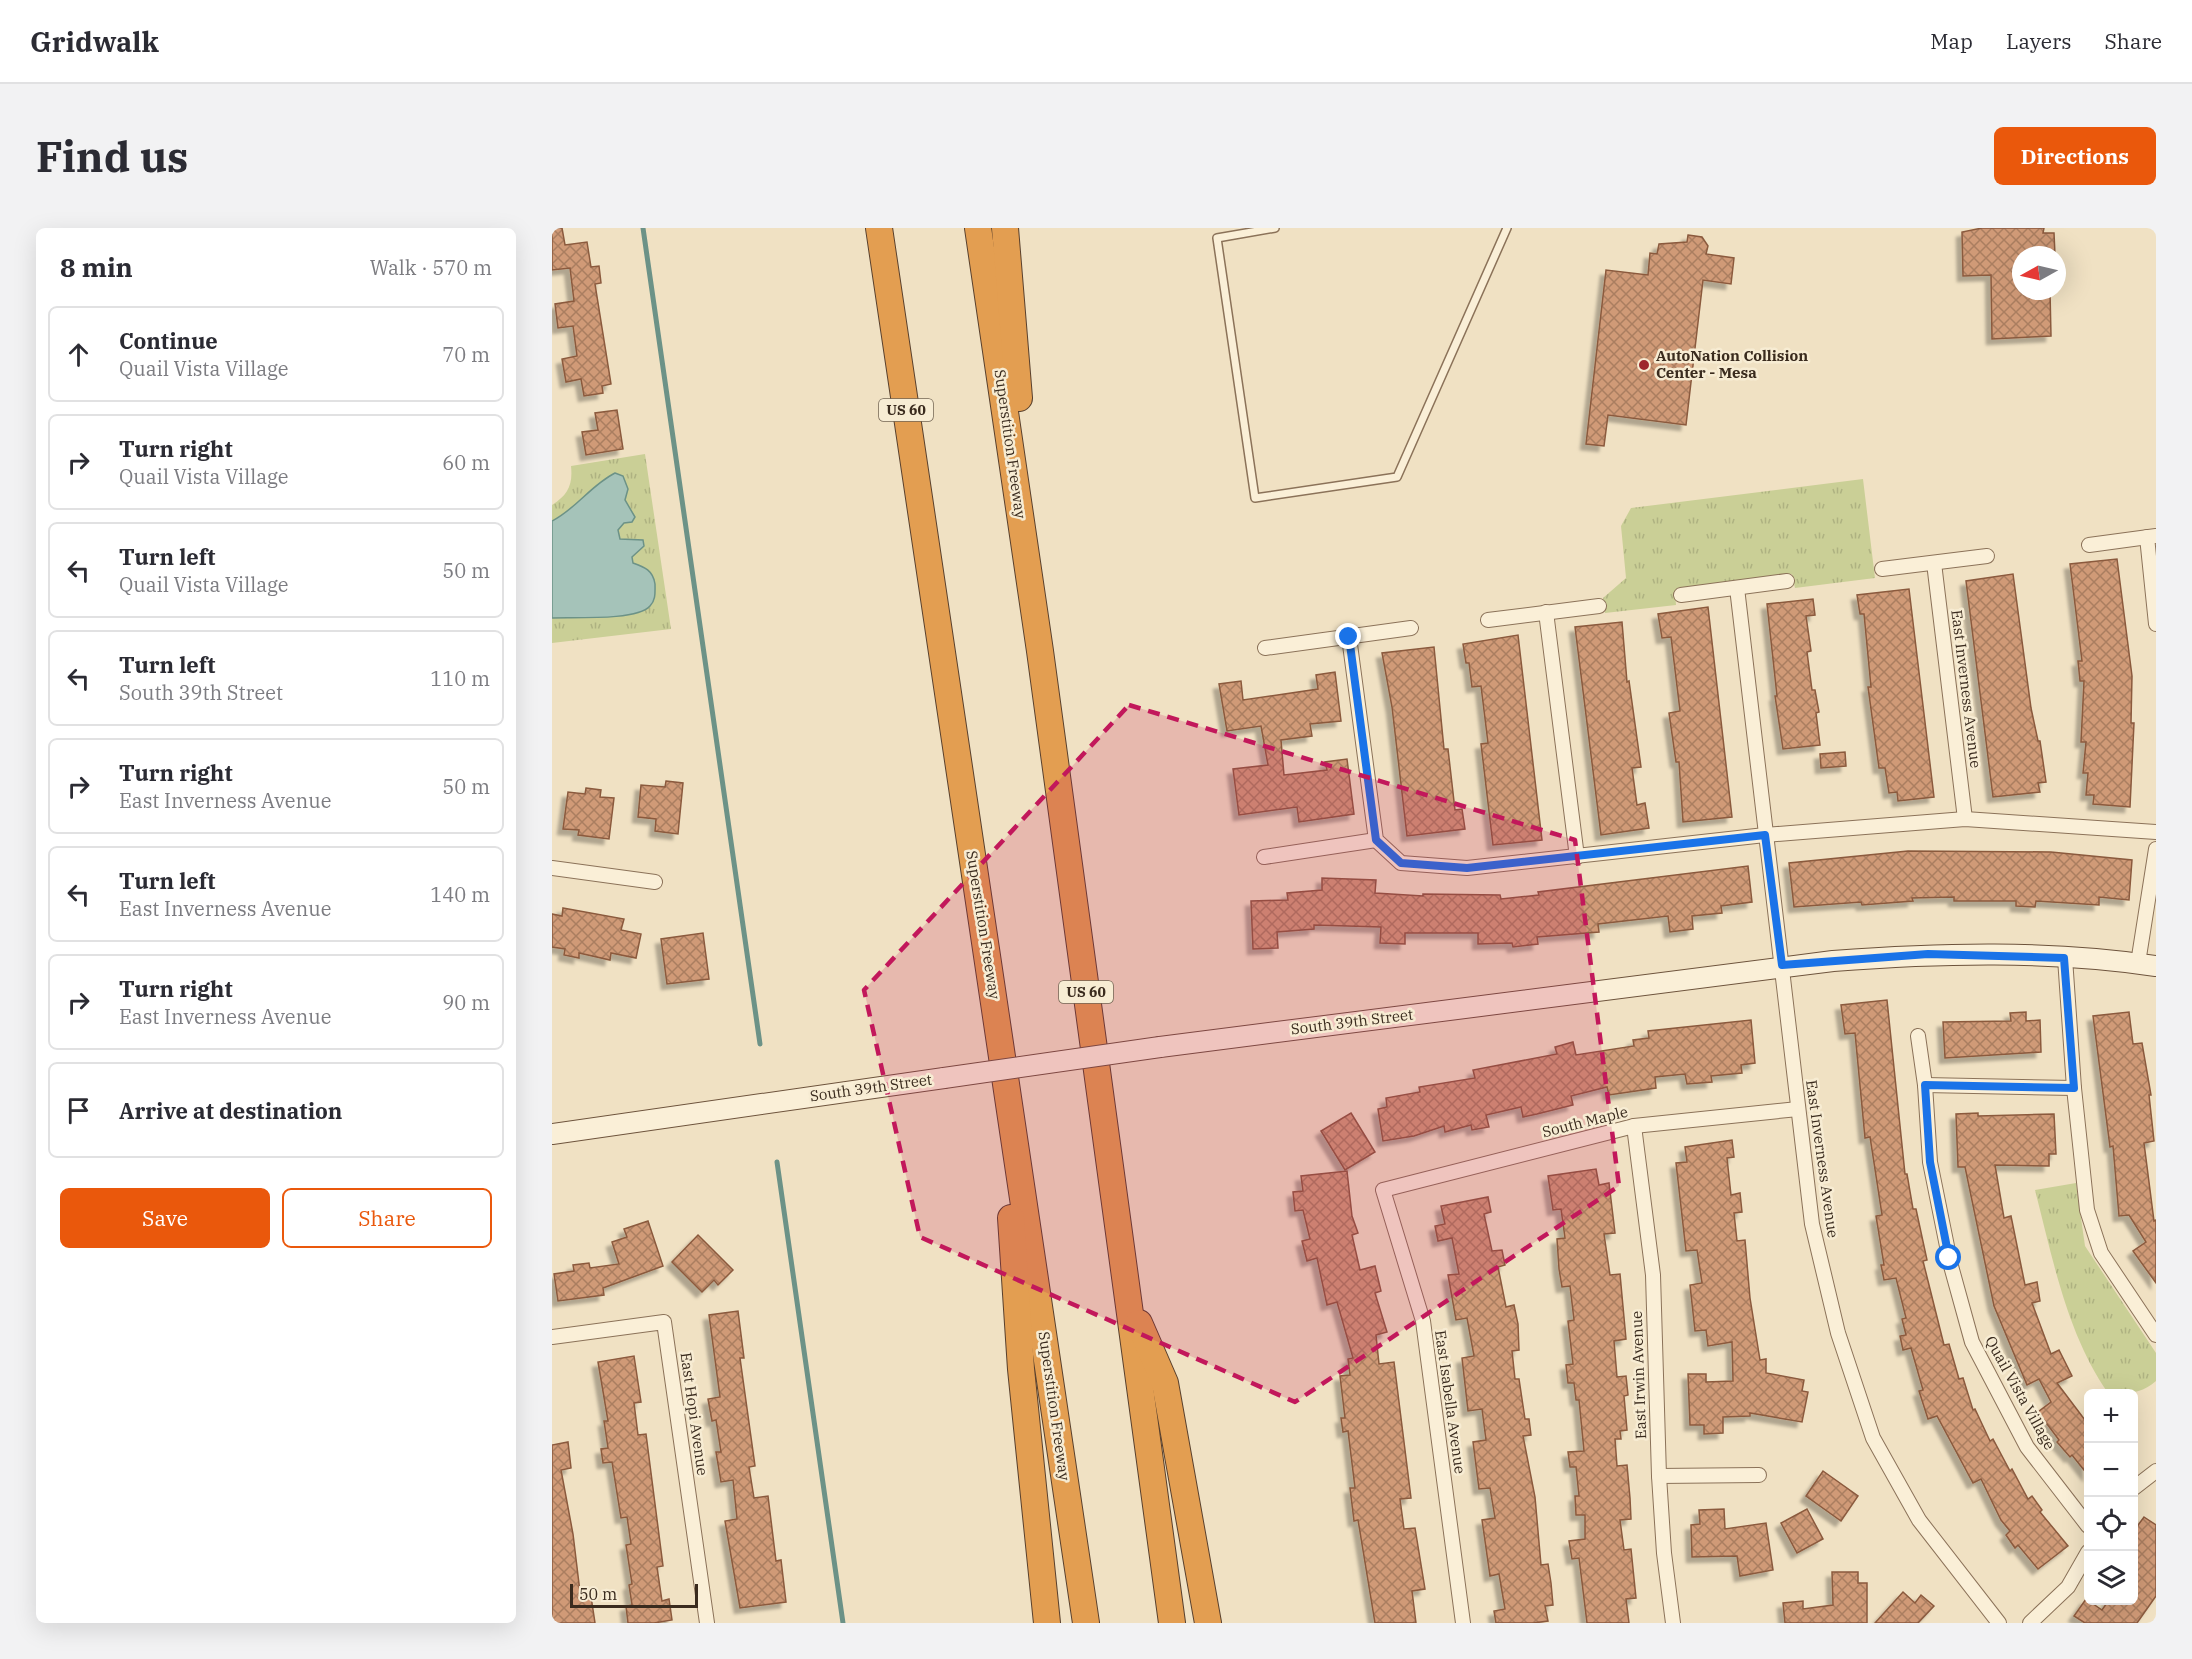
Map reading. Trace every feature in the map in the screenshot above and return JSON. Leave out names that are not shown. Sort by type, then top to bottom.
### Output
[{"type":"highway","name":"Superstition Freeway","points":[[879,228],[1086,1623]]},
{"type":"highway","name":"Superstition Freeway","points":[[978,228],[1032,578]]},
{"type":"highway","points":[[1005,228],[1032,578]]},
{"type":"highway","name":"US 60","points":[[1032,578],[1172,1623]]},
{"type":"highway","points":[[999,1029],[1021,1369],[1047,1623]]},
{"type":"highway","points":[[1126,1293],[1165,1383],[1208,1623]]},
{"type":"street","points":[[2089,545],[2151,537],[2156,624]]},
{"type":"street","points":[[1882,569],[1987,555]]},
{"type":"street","name":"East Inverness Avenue","points":[[1934,563],[1965,819]]},
{"type":"street","points":[[1681,596],[1787,581]]},
{"type":"street","name":"East Inverness Avenue","points":[[1737,588],[1812,1224],[1838,1333],[1873,1438],[1919,1520],[1999,1623]]},
{"type":"street","points":[[1488,620],[1599,606]]},
{"type":"street","points":[[1546,612],[1577,856]]},
{"type":"street","points":[[1265,648],[1411,628]]},
{"type":"street","points":[[1349,637],[1376,840],[1401,863],[1467,868],[1765,835],[1965,819],[2156,832]]},
{"type":"street","points":[[1264,857],[1376,840]]},
{"type":"street","points":[[2147,964],[2156,849]]},
{"type":"street","points":[[552,868],[655,882]]},
{"type":"street","name":"South 39th Street","points":[[552,1134],[1160,1047],[1782,965],[1928,954],[2064,958],[2147,964]]},
{"type":"street","points":[[2064,958],[2086,1210],[2101,1253],[2156,1335]]},
{"type":"street","name":"Quail Vista Village","points":[[1917,1036],[1925,1085],[1930,1162],[1951,1266],[1972,1342],[2027,1447],[2084,1521]]},
{"type":"street","points":[[1925,1085],[2074,1088]]},
{"type":"street","name":"South Maple","points":[[1383,1190],[1634,1126],[1798,1109]]},
{"type":"street","name":"East Irwin Avenue","points":[[1634,1126],[1653,1275],[1659,1476],[1664,1553],[1673,1623]]},
{"type":"street","name":"East Isabella Avenue","points":[[1383,1190],[1423,1321],[1463,1623]]},
{"type":"street","name":"East Hopi Avenue","points":[[552,1337],[664,1322],[707,1623]]},
{"type":"street","points":[[2138,1484],[2156,1471]]},
{"type":"street","points":[[1659,1476],[1759,1475]]},
{"type":"street","points":[[2030,1623],[2068,1587],[2084,1559]]},
{"type":"lane","points":[[1275,228],[1217,238],[1255,498],[1397,477],[1507,228]]},
{"type":"highlighted area","points":[[1129,705],[1575,840],[1619,1186],[1295,1402],[920,1237],[864,990]]},
{"type":"green space","points":[[645,454],[671,629],[552,643],[552,505],[568,489],[571,466]]},
{"type":"green space","points":[[1863,479],[1875,578],[1795,588],[1792,574],[1675,590],[1676,605],[1605,613],[1603,598],[1626,578],[1621,526],[1631,508]]},
{"type":"green space","points":[[2076,1183],[2085,1246],[2156,1353],[2156,1381],[2150,1385],[2138,1391],[2138,1389],[2106,1389],[2094,1370],[2063,1296],[2035,1190]]},
{"type":"water","points":[[615,473],[623,476],[628,489],[625,500],[635,517],[632,522],[624,523],[618,530],[620,539],[643,540],[644,546],[632,557],[633,563],[652,575],[655,584],[653,601],[643,611],[632,614],[552,618],[552,521]]},
{"type":"building","points":[[552,228],[562,228],[565,245],[587,242],[591,267],[599,266],[601,283],[595,284],[611,384],[602,386],[603,393],[584,396],[581,379],[566,382],[562,359],[577,356],[573,326],[558,328],[555,304],[574,301],[570,268],[552,270]]},
{"type":"building","points":[[1982,228],[2044,228],[2043,233],[2054,233],[2055,246],[2012,246],[2012,300],[2050,300],[2051,336],[1992,339],[1991,275],[1963,276],[1962,232]]},
{"type":"building","name":"AutoNation Collision Center - Mesa","points":[[1688,235],[1702,237],[1708,246],[1706,254],[1734,258],[1731,284],[1703,280],[1686,425],[1608,415],[1604,446],[1586,444],[1606,270],[1648,275],[1650,253],[1657,254],[1659,244],[1687,242]]},
{"type":"building","points":[[617,410],[623,449],[586,455],[582,432],[598,430],[595,413]]},
{"type":"building","points":[[2117,559],[2132,676],[2131,723],[2134,723],[2130,807],[2093,804],[2094,795],[2086,795],[2088,773],[2083,773],[2086,742],[2081,742],[2084,681],[2080,681],[2078,661],[2082,661],[2070,564]]},
{"type":"building","points":[[2013,574],[2031,708],[2038,741],[2040,741],[2046,782],[2038,783],[2040,792],[1993,797],[1966,581]]},
{"type":"building","points":[[1909,589],[1934,797],[1898,801],[1897,792],[1889,793],[1885,768],[1879,768],[1868,687],[1871,687],[1864,614],[1860,614],[1857,595]]},
{"type":"building","points":[[1813,599],[1815,615],[1806,616],[1811,651],[1807,652],[1812,690],[1815,690],[1819,712],[1816,713],[1820,745],[1783,749],[1775,696],[1777,696],[1767,604]]},
{"type":"building","points":[[1708,607],[1732,817],[1683,822],[1679,762],[1676,762],[1669,713],[1680,711],[1671,637],[1662,638],[1658,614]]},
{"type":"building","points":[[1622,622],[1627,682],[1629,681],[1641,767],[1632,768],[1637,805],[1645,803],[1649,828],[1601,835],[1575,627]]},
{"type":"building","points":[[1518,635],[1542,840],[1493,845],[1481,744],[1488,743],[1481,686],[1472,687],[1469,663],[1466,663],[1463,644]]},
{"type":"building","points":[[1434,647],[1444,749],[1448,749],[1455,810],[1462,809],[1465,829],[1407,836],[1392,707],[1382,653]]},
{"type":"building","points":[[1335,672],[1341,721],[1310,724],[1312,736],[1281,740],[1284,775],[1327,770],[1325,762],[1347,759],[1354,814],[1299,822],[1297,807],[1239,815],[1233,769],[1268,765],[1261,726],[1227,731],[1219,684],[1241,681],[1243,700],[1318,689],[1316,675]]},
{"type":"building","points":[[1845,752],[1846,766],[1821,768],[1820,754]]},
{"type":"building","points":[[666,781],[683,783],[678,834],[655,831],[656,819],[638,817],[641,785],[665,787]]},
{"type":"building","points":[[586,788],[601,790],[600,797],[614,798],[609,839],[578,835],[579,830],[563,829],[568,792],[585,794]]},
{"type":"building","points":[[1908,851],[2051,852],[2132,860],[2129,900],[2099,897],[2099,905],[2036,901],[2035,907],[2016,906],[2016,901],[1954,901],[1954,897],[1912,898],[1913,901],[1862,905],[1861,902],[1794,907],[1789,863]]},
{"type":"building","points":[[1748,866],[1752,902],[1721,906],[1722,913],[1692,916],[1693,929],[1670,932],[1668,916],[1598,924],[1599,932],[1537,937],[1538,944],[1513,947],[1512,943],[1478,944],[1478,933],[1405,933],[1405,944],[1380,943],[1381,927],[1314,925],[1314,929],[1277,932],[1278,948],[1253,949],[1251,901],[1288,900],[1287,893],[1322,890],[1322,878],[1376,880],[1375,893],[1423,896],[1423,894],[1500,895],[1501,899],[1539,895],[1538,892]]},
{"type":"building","points":[[563,908],[624,919],[621,930],[641,934],[636,958],[611,953],[610,960],[579,953],[579,958],[564,955],[565,949],[552,947],[552,914],[562,916]]},
{"type":"building","points":[[703,933],[709,979],[667,984],[661,939]]},
{"type":"building","points":[[1887,1000],[1905,1174],[1907,1174],[1913,1209],[1916,1209],[1927,1260],[1923,1261],[1944,1345],[1949,1344],[1959,1379],[1963,1378],[1973,1410],[1975,1409],[1990,1441],[1993,1439],[2028,1499],[2032,1496],[2042,1510],[2040,1512],[2068,1546],[2038,1569],[2018,1545],[2015,1548],[2006,1535],[2010,1531],[2001,1520],[1981,1479],[1973,1483],[1937,1416],[1928,1419],[1919,1391],[1923,1390],[1911,1348],[1903,1350],[1900,1336],[1906,1335],[1902,1319],[1906,1318],[1896,1278],[1884,1280],[1881,1265],[1884,1265],[1876,1216],[1882,1215],[1870,1137],[1865,1138],[1855,1033],[1845,1034],[1841,1005]]},
{"type":"building","points":[[2026,1012],[2026,1021],[2040,1020],[2041,1052],[1945,1058],[1943,1022],[2011,1021],[2010,1013]]},
{"type":"building","points":[[2129,1012],[2133,1044],[2142,1043],[2151,1095],[2149,1095],[2154,1141],[2144,1143],[2154,1221],[2156,1220],[2156,1283],[2133,1251],[2146,1242],[2129,1215],[2119,1216],[2113,1146],[2110,1147],[2093,1016]]},
{"type":"building","points":[[1751,1020],[1755,1063],[1741,1065],[1742,1073],[1711,1076],[1712,1082],[1687,1084],[1685,1074],[1655,1077],[1656,1088],[1609,1095],[1607,1087],[1571,1096],[1573,1105],[1537,1114],[1523,1117],[1521,1107],[1486,1115],[1489,1127],[1472,1130],[1471,1125],[1445,1132],[1444,1126],[1414,1136],[1383,1141],[1378,1109],[1387,1107],[1386,1098],[1420,1092],[1419,1087],[1475,1078],[1473,1070],[1557,1054],[1555,1047],[1573,1042],[1576,1055],[1634,1046],[1633,1040],[1649,1038],[1648,1031]]},
{"type":"building","points":[[1351,1113],[1375,1152],[1345,1170],[1321,1131]]},
{"type":"building","points":[[1978,1113],[1978,1116],[2054,1114],[2056,1154],[2049,1154],[2049,1166],[1995,1165],[2004,1218],[2011,1216],[2025,1285],[2037,1282],[2040,1301],[2032,1303],[2051,1354],[2059,1350],[2072,1376],[2057,1383],[2084,1419],[2084,1470],[2057,1442],[2059,1440],[2038,1412],[2051,1402],[2039,1379],[2027,1385],[1994,1306],[1965,1167],[1958,1167],[1956,1114]]},
{"type":"building","points":[[1732,1140],[1734,1157],[1727,1158],[1731,1195],[1740,1193],[1742,1212],[1734,1213],[1737,1241],[1745,1240],[1750,1298],[1760,1360],[1766,1359],[1766,1373],[1804,1380],[1802,1391],[1808,1392],[1802,1422],[1750,1413],[1750,1416],[1723,1417],[1723,1433],[1704,1434],[1704,1425],[1690,1425],[1688,1374],[1706,1374],[1706,1382],[1733,1381],[1732,1342],[1708,1346],[1706,1330],[1695,1331],[1690,1285],[1702,1283],[1697,1250],[1686,1251],[1676,1163],[1687,1162],[1685,1147]]},
{"type":"building","points":[[1596,1169],[1599,1185],[1609,1183],[1615,1233],[1604,1234],[1610,1275],[1620,1274],[1626,1339],[1614,1341],[1617,1377],[1626,1376],[1628,1395],[1624,1396],[1627,1430],[1620,1431],[1621,1439],[1615,1439],[1617,1466],[1627,1465],[1630,1498],[1631,1519],[1620,1520],[1624,1550],[1631,1549],[1636,1598],[1626,1599],[1629,1623],[1587,1623],[1579,1558],[1572,1559],[1569,1541],[1585,1539],[1585,1515],[1576,1515],[1575,1496],[1579,1496],[1576,1467],[1570,1467],[1568,1452],[1584,1451],[1579,1400],[1576,1400],[1574,1383],[1568,1383],[1566,1365],[1573,1364],[1568,1321],[1574,1320],[1570,1286],[1562,1287],[1559,1269],[1557,1239],[1565,1238],[1561,1209],[1553,1210],[1548,1176]]},
{"type":"building","points":[[1347,1171],[1352,1216],[1358,1233],[1352,1235],[1360,1270],[1375,1266],[1381,1291],[1375,1293],[1387,1332],[1376,1335],[1379,1364],[1394,1362],[1411,1498],[1400,1499],[1404,1529],[1415,1528],[1425,1589],[1412,1591],[1416,1623],[1375,1623],[1358,1520],[1354,1521],[1350,1488],[1355,1488],[1348,1431],[1343,1432],[1341,1418],[1345,1418],[1340,1376],[1350,1375],[1348,1359],[1353,1358],[1337,1302],[1327,1305],[1317,1258],[1307,1261],[1302,1241],[1310,1239],[1303,1210],[1295,1211],[1293,1192],[1303,1191],[1301,1176]]},
{"type":"building","points":[[1488,1197],[1491,1212],[1484,1214],[1492,1251],[1502,1250],[1505,1265],[1498,1267],[1506,1307],[1514,1305],[1518,1324],[1519,1350],[1512,1351],[1515,1379],[1519,1379],[1525,1419],[1529,1419],[1531,1435],[1523,1436],[1535,1497],[1541,1565],[1548,1564],[1551,1583],[1553,1605],[1545,1606],[1548,1621],[1533,1623],[1496,1623],[1494,1611],[1505,1609],[1499,1574],[1490,1576],[1482,1520],[1495,1518],[1490,1488],[1479,1489],[1473,1442],[1486,1440],[1482,1409],[1468,1411],[1462,1358],[1474,1356],[1467,1318],[1456,1320],[1448,1275],[1459,1274],[1452,1238],[1438,1241],[1435,1226],[1445,1224],[1441,1206]]},
{"type":"building","points":[[648,1221],[663,1266],[603,1288],[604,1295],[558,1301],[554,1274],[574,1271],[573,1265],[589,1263],[590,1268],[619,1264],[612,1242],[627,1237],[624,1229]]},
{"type":"building","points":[[698,1235],[733,1270],[718,1285],[714,1280],[702,1292],[672,1262]]},
{"type":"building","points":[[738,1311],[744,1358],[740,1358],[755,1466],[749,1467],[754,1498],[768,1496],[776,1561],[781,1560],[786,1602],[740,1608],[725,1521],[737,1519],[733,1480],[721,1482],[716,1452],[721,1452],[716,1420],[712,1421],[708,1399],[720,1397],[709,1315]]},
{"type":"building","points":[[634,1356],[641,1402],[634,1403],[638,1435],[646,1434],[663,1566],[657,1567],[662,1601],[669,1599],[672,1620],[654,1623],[628,1623],[626,1606],[632,1605],[629,1585],[632,1584],[626,1545],[631,1544],[627,1517],[621,1518],[612,1462],[603,1463],[601,1449],[608,1448],[604,1421],[608,1421],[598,1362]]},
{"type":"building","points":[[568,1442],[571,1468],[561,1470],[573,1534],[580,1592],[590,1590],[595,1623],[552,1623],[552,1445]]},
{"type":"building","points":[[1823,1471],[1858,1496],[1841,1521],[1806,1496]]},
{"type":"building","points":[[1724,1509],[1725,1529],[1766,1523],[1773,1570],[1740,1576],[1737,1556],[1692,1557],[1691,1525],[1700,1524],[1699,1510]]},
{"type":"building","points":[[1807,1509],[1823,1539],[1797,1553],[1781,1523]]},
{"type":"building","points":[[2144,1517],[2156,1525],[2156,1596],[2137,1623],[2085,1623],[2074,1616],[2084,1602],[2084,1605],[2095,1605],[2102,1610],[2106,1605],[2138,1605],[2138,1525]]},
{"type":"building","points":[[1832,1572],[1858,1572],[1858,1583],[1867,1583],[1867,1623],[1785,1623],[1783,1603],[1803,1601],[1803,1609],[1833,1605]]},
{"type":"building","points":[[1903,1592],[1915,1603],[1921,1595],[1934,1606],[1918,1623],[1875,1623]]},
{"type":"waterway","points":[[643,228],[760,1044]]},
{"type":"waterway","points":[[777,1162],[843,1623]]},
{"type":"place","name":"AutoNation Collision Center - Mesa","points":[[1644,365]]},
{"type":"route","points":[[1349,637],[1376,840],[1401,863],[1467,868],[1765,835],[1782,965],[1928,954],[2064,958],[2074,1088],[1925,1085],[1930,1162],[1949,1258]]}]
